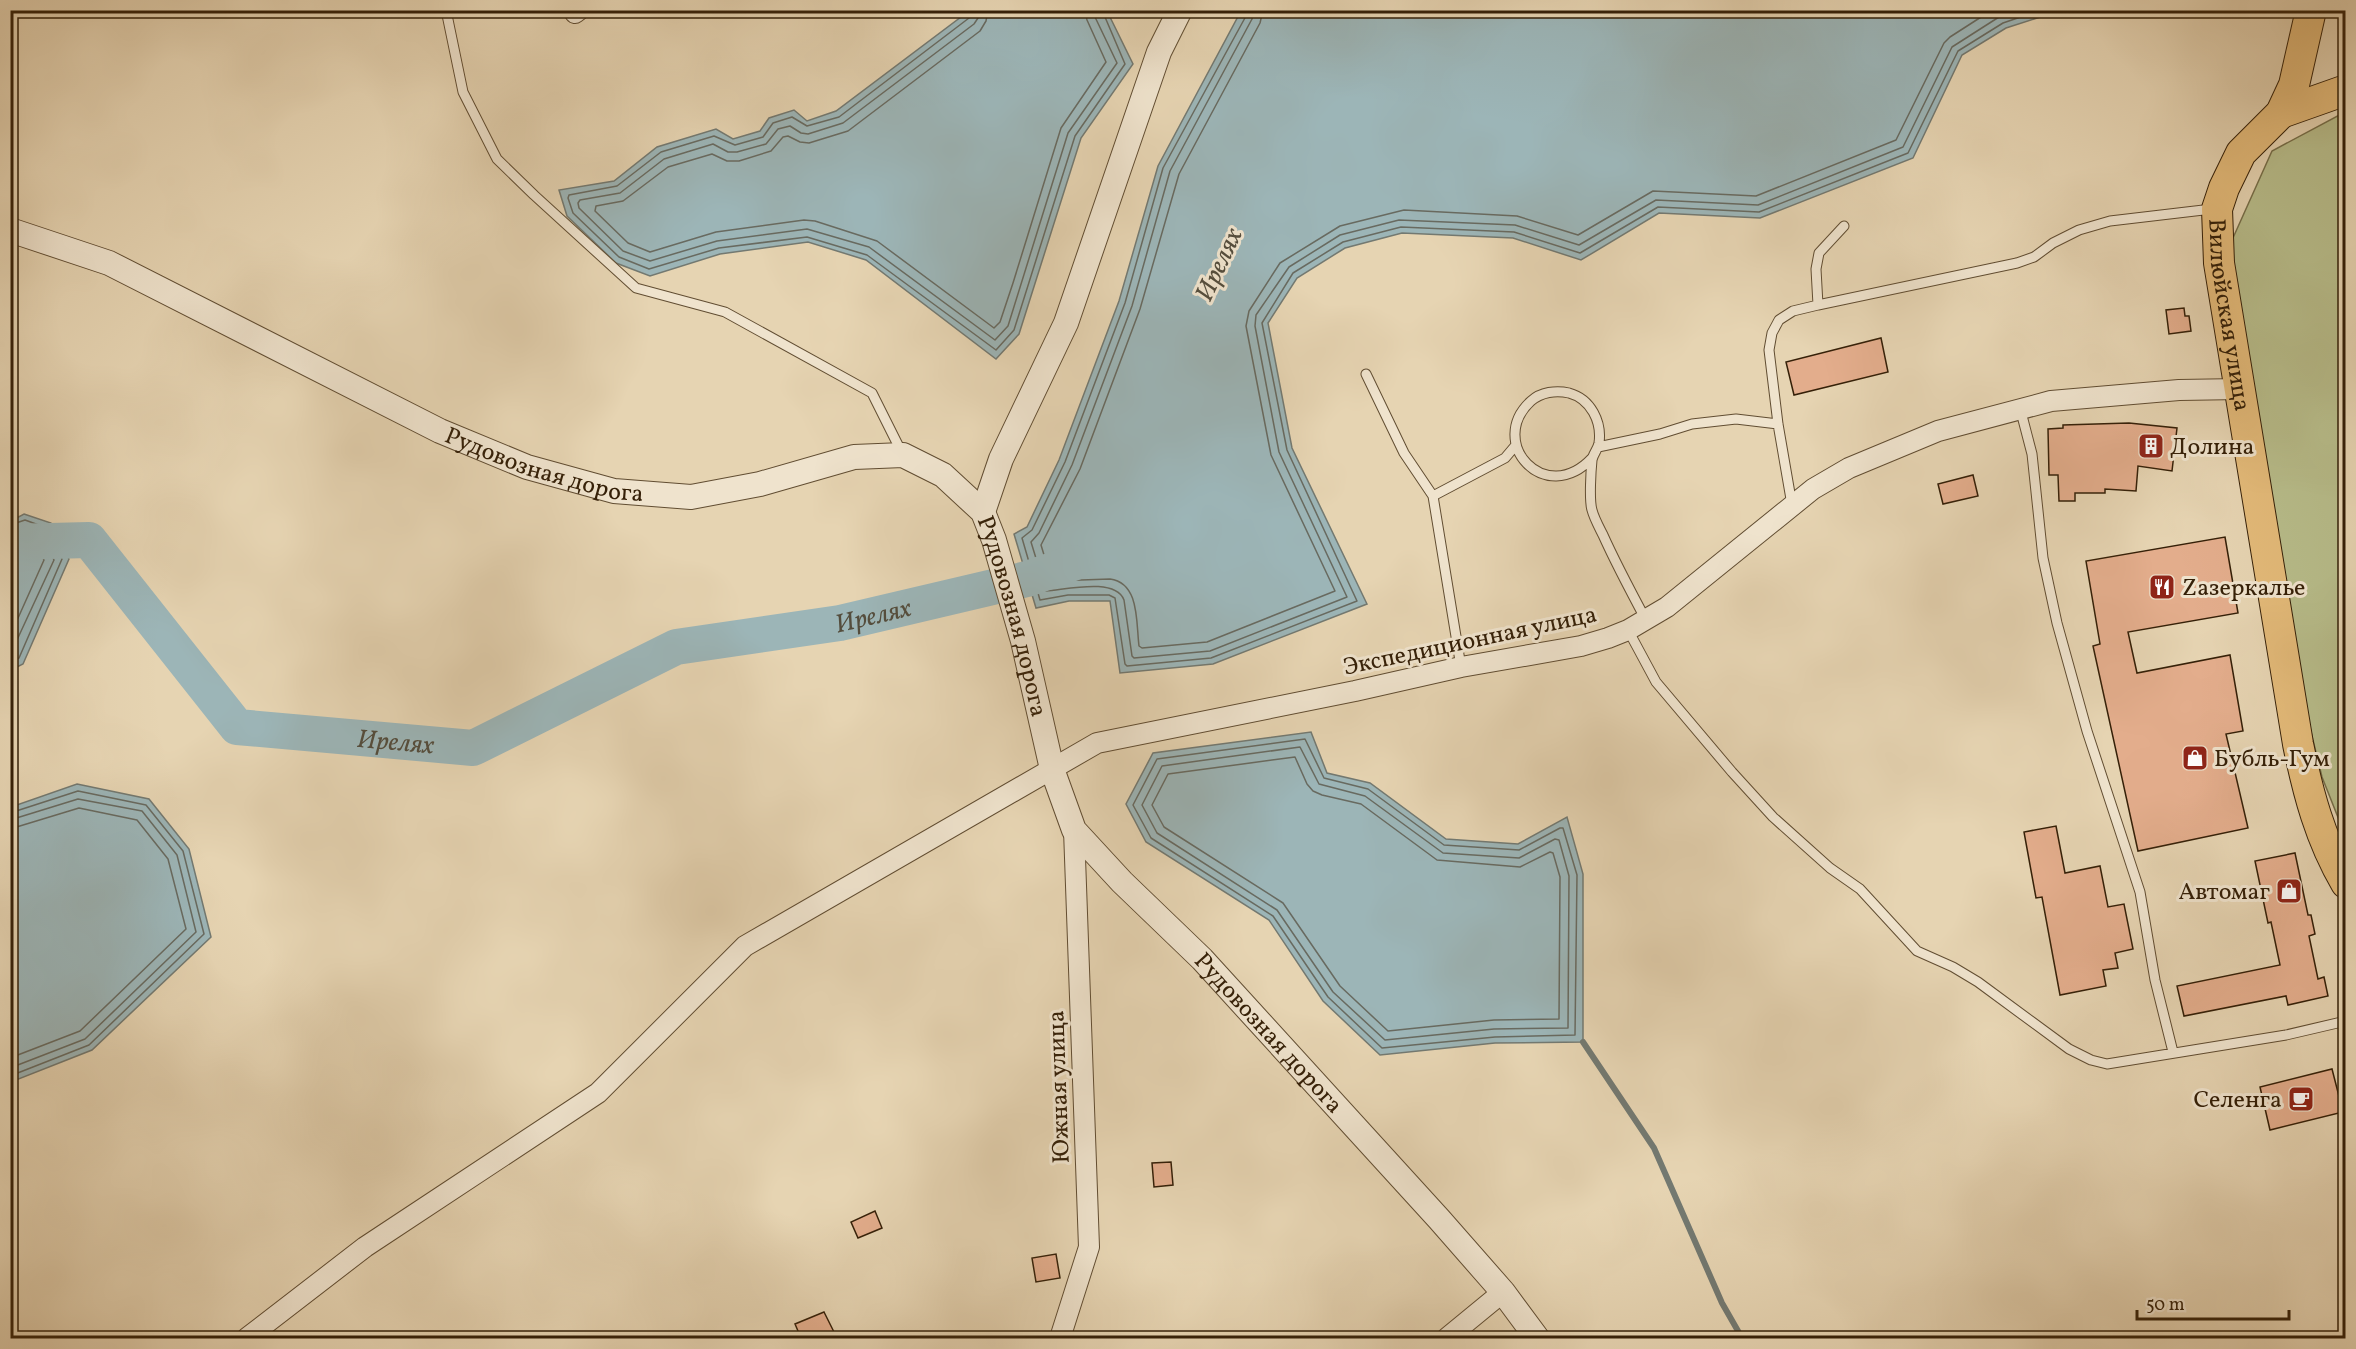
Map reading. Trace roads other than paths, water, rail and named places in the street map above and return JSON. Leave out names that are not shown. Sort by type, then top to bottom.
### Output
[{"type":"main road","name":"Вилюйская улица","points":[[2311,10],[2294,85],[2281,114],[2241,153],[2230,174],[2217,209],[2219,263],[2306,784],[2325,843],[2346,883]]},
{"type":"main road","points":[[2281,114],[2346,90]]},
{"type":"street","points":[[982,512],[1001,459],[1066,323],[1173,14]]},
{"type":"street","name":"Рудовозная дорога","points":[[10,230],[110,263],[440,431],[527,467],[614,490],[691,498],[760,484],[855,457],[903,455],[943,476],[982,512],[994,540],[1015,614],[1052,769],[1074,830],[1122,882],[1210,968],[1439,1219],[1503,1292],[1537,1338]]},
{"type":"street","name":"Экспедиционная улица","points":[[247,1338],[365,1247],[597,1093],[746,946],[1097,743],[1355,691],[1461,667],[1581,646],[1628,630],[1667,607],[1792,505],[1848,468],[1938,431],[2051,401],[2179,390],[2240,389]]},
{"type":"street","name":"Южная улица","points":[[1060,1338],[1089,1247],[1074,830]]},
{"type":"street","points":[[1447,1338],[1503,1292]]},
{"type":"lane","points":[[446,10],[463,92],[497,159],[636,288],[725,312],[873,393],[903,455]]},
{"type":"lane","points":[[1792,505],[1778,424],[1769,350],[1772,333],[1779,320],[1793,311],[1818,305],[2017,263],[2034,257],[2053,243],[2079,230],[2110,221],[2217,209]]},
{"type":"lane","points":[[1818,305],[1816,268],[1819,253],[1844,226]]},
{"type":"lane","points":[[1366,374],[1404,453],[1433,496],[1461,667]]},
{"type":"lane","points":[[1558,392],[1577,397],[1592,409],[1599,427],[1598,447],[1592,458],[1583,468],[1570,475],[1557,477],[1543,475],[1521,458],[1516,445],[1517,419],[1533,399],[1545,393],[1558,392]]},
{"type":"lane","points":[[2020,408],[2032,454],[2043,558],[2057,623],[2087,731],[2140,892],[2155,980],[2174,1052]]},
{"type":"lane","points":[[1598,447],[1660,434],[1692,424],[1736,419],[1778,424]]},
{"type":"lane","points":[[1433,496],[1505,458],[1516,445]]},
{"type":"lane","points":[[1592,458],[1591,509],[1646,620]]},
{"type":"lane","points":[[1628,630],[1656,682],[1773,818],[1830,868],[1860,889],[1917,951],[1953,967],[1978,982],[2069,1049],[2091,1060],[2107,1064],[2286,1035],[2346,1021]]},
{"type":"water","points":[[1242,10],[2059,11],[2006,28],[1962,55],[1913,158],[1760,218],[1659,213],[1581,260],[1513,238],[1402,233],[1345,248],[1297,278],[1268,323],[1292,448],[1367,604],[1213,664],[1120,673],[1110,601],[1069,601],[1036,608],[1014,534],[1027,527],[1059,460],[1119,301],[1158,166]]},
{"type":"water","points":[[969,11],[1104,11],[1108,13],[1133,64],[1081,138],[1019,334],[996,359],[866,260],[808,242],[720,254],[650,276],[616,263],[567,216],[559,190],[614,181],[657,147],[716,129],[733,139],[760,131],[769,118],[794,110],[807,121],[836,111]]},
{"type":"water","points":[[24,514],[51,523],[69,559],[23,664],[11,670],[11,521]]},
{"type":"water","points":[[1311,732],[1327,773],[1370,783],[1446,839],[1518,844],[1567,817],[1583,874],[1583,1042],[1495,1043],[1380,1055],[1323,1001],[1269,920],[1146,842],[1126,804],[1153,753]]},
{"type":"water","points":[[77,784],[149,799],[189,849],[211,937],[92,1050],[11,1082],[11,807]]},
{"type":"waterway","name":"Ирелях","points":[[10,542],[89,540],[237,727],[473,748],[676,647],[840,623],[1027,579],[1073,563]]},
{"type":"waterway","points":[[1583,1042],[1654,1148],[1722,1303],[1742,1338]]},
{"type":"place","name":"Долина","points":[[2151,446]]},
{"type":"place","name":"Zазеркалье","points":[[2162,587]]},
{"type":"place","name":"Бубль-Гум","points":[[2195,758]]},
{"type":"place","name":"Автомаг","points":[[2289,891]]},
{"type":"place","name":"Селенга","points":[[2301,1099]]}]
